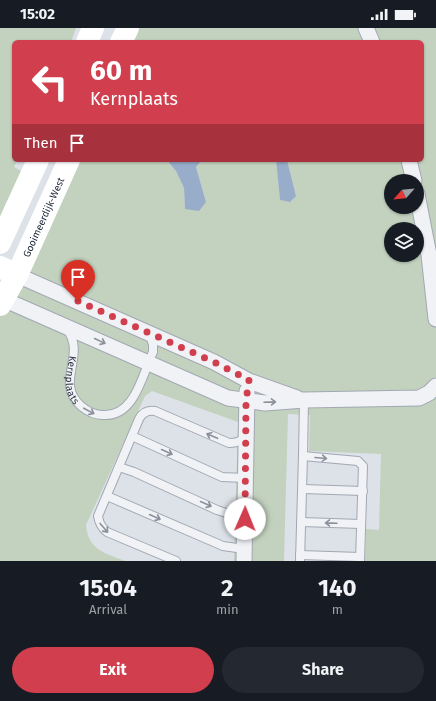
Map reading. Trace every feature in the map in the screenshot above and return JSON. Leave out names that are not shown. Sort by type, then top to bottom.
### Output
[{"type":"street","points":[[88,40],[93,28]]},
{"type":"street","points":[[123,40],[128,28]]},
{"type":"street","points":[[366,28],[371,40]]},
{"type":"street","points":[[0,243],[37,162]]},
{"type":"street","name":"Gooimeerdijk-West","points":[[1,301],[9,271],[68,162]]},
{"type":"street","points":[[409,162],[412,174]]},
{"type":"street","points":[[421,214],[428,255],[436,319]]},
{"type":"street","points":[[9,271],[149,332],[249,380],[304,400]]},
{"type":"street","points":[[1,301],[66,327],[228,398],[265,403],[304,400],[419,398],[436,386]]},
{"type":"street","points":[[244,555],[246,401],[249,380]]},
{"type":"lane","name":"Kernplaats","points":[[66,327],[71,334],[75,352],[69,376],[69,385],[72,394],[85,410],[93,414],[104,415],[119,412],[134,399],[153,352],[149,332]]},
{"type":"lane","points":[[303,456],[358,461],[363,466],[360,559],[300,558],[303,489],[303,456],[304,400]]},
{"type":"lane","points":[[176,561],[107,532],[100,525],[98,516],[141,416],[147,412],[155,411],[229,443],[238,442],[244,438],[246,434]]},
{"type":"lane","points":[[132,436],[222,477],[245,478]]},
{"type":"lane","points":[[119,467],[134,472],[217,510],[245,519]]},
{"type":"lane","points":[[303,489],[362,491]]},
{"type":"lane","points":[[106,496],[244,555]]},
{"type":"lane","points":[[302,522],[361,524]]},
{"type":"green space","points":[[0,28],[76,28],[72,40],[12,40],[12,162],[16,162],[14,167],[21,171],[0,219]]},
{"type":"green space","points":[[131,28],[436,28],[436,561],[365,561],[366,529],[379,530],[381,454],[309,451],[310,415],[288,414],[284,561],[234,561],[238,422],[152,391],[145,396],[86,525],[87,533],[94,545],[104,553],[125,561],[0,561],[0,315],[70,162],[169,162],[176,171],[184,188],[185,209],[206,202],[196,167],[200,162],[276,162],[280,200],[296,196],[288,162],[424,162],[424,40],[126,40]]},
{"type":"water","points":[[169,162],[200,162],[196,167],[206,202],[199,211],[185,209],[184,188],[176,171]]},
{"type":"water","points":[[276,162],[288,162],[296,196],[290,202],[280,200]]},
{"type":"route","points":[[78,301],[214,362],[249,380],[246,401],[245,519]]}]
